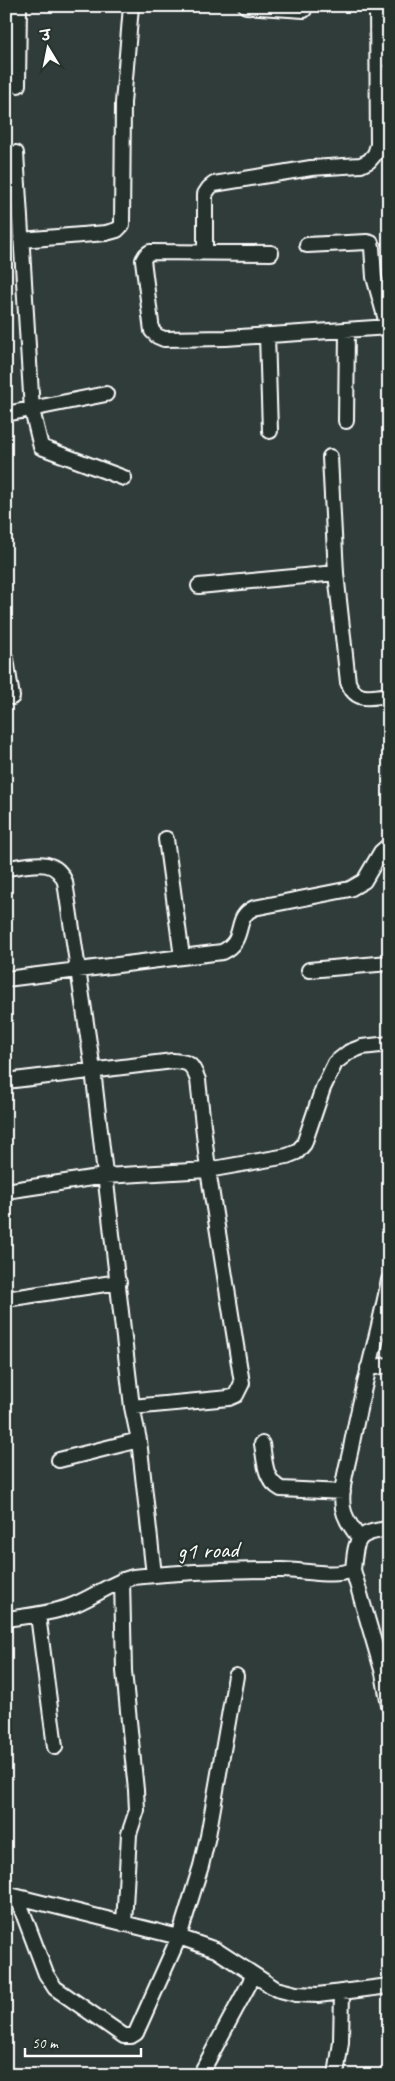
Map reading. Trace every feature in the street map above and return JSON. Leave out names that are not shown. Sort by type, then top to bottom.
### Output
[{"type":"street","points":[[18,85],[19,6]]},
{"type":"street","points":[[21,240],[106,233],[117,230],[122,225],[123,103],[132,6]]},
{"type":"street","points":[[246,6],[304,10]]},
{"type":"street","points":[[205,252],[205,194],[214,184],[311,168],[361,165],[369,161],[375,154],[378,145],[377,6]]},
{"type":"street","points":[[16,153],[32,410],[41,447],[124,478]]},
{"type":"street","points":[[271,253],[156,251],[146,255],[143,260],[152,330],[157,336],[164,339],[226,338],[388,327],[374,277],[371,243],[307,245]]},
{"type":"street","points":[[346,422],[347,330]]},
{"type":"street","points":[[267,335],[270,431]]},
{"type":"street","points":[[6,414],[106,394]]},
{"type":"street","points":[[330,457],[336,573],[348,682],[351,691],[356,696],[367,698],[389,695]]},
{"type":"street","points":[[199,586],[336,573]]},
{"type":"street","points":[[6,659],[12,697]]},
{"type":"street","points":[[166,839],[182,957]]},
{"type":"street","points":[[6,979],[222,952],[231,948],[238,938],[242,917],[246,912],[254,908],[350,889],[364,881],[381,852],[389,845]]},
{"type":"street","points":[[6,868],[48,864],[56,866],[62,873],[65,882],[93,1070],[132,1407],[139,1440],[154,1575]]},
{"type":"street","points":[[309,970],[389,963]]},
{"type":"street","points":[[6,1190],[105,1176],[208,1170],[287,1156],[297,1152],[304,1144],[323,1088],[335,1063],[349,1052],[362,1047],[389,1044]]},
{"type":"street","points":[[6,1081],[173,1061],[186,1062],[194,1068],[198,1080],[208,1170],[242,1383],[236,1395],[229,1398],[132,1407]]},
{"type":"street","points":[[359,1538],[348,1523],[343,1510],[342,1492],[360,1398],[382,1318],[389,1280]]},
{"type":"street","points":[[6,1299],[119,1282]]},
{"type":"street","points":[[368,1368],[389,1365]]},
{"type":"street","points":[[59,1460],[139,1440]]},
{"type":"street","points":[[262,1444],[268,1476],[273,1485],[281,1489],[342,1492]]},
{"type":"street","points":[[389,1529],[367,1532],[359,1538],[355,1550],[353,1570],[383,1673],[389,1706]]},
{"type":"street","name":"g1 road","points":[[6,1619],[70,1607],[122,1580],[154,1575],[279,1570],[304,1570],[343,1574],[353,1570]]},
{"type":"street","points":[[122,1580],[124,1671],[136,1803],[136,1810],[129,1834],[124,1924]]},
{"type":"street","points":[[38,1614],[55,1747]]},
{"type":"street","points":[[12,1895],[46,1974],[55,1988],[124,2036],[131,2036],[136,2033],[178,1937],[201,1866],[236,1676]]},
{"type":"street","points":[[12,1895],[178,1937],[216,1950],[276,1989],[296,1994],[342,1992],[389,1986]]},
{"type":"street","points":[[200,2075],[254,1975]]},
{"type":"street","points":[[336,2075],[341,2042],[342,1992]]}]
